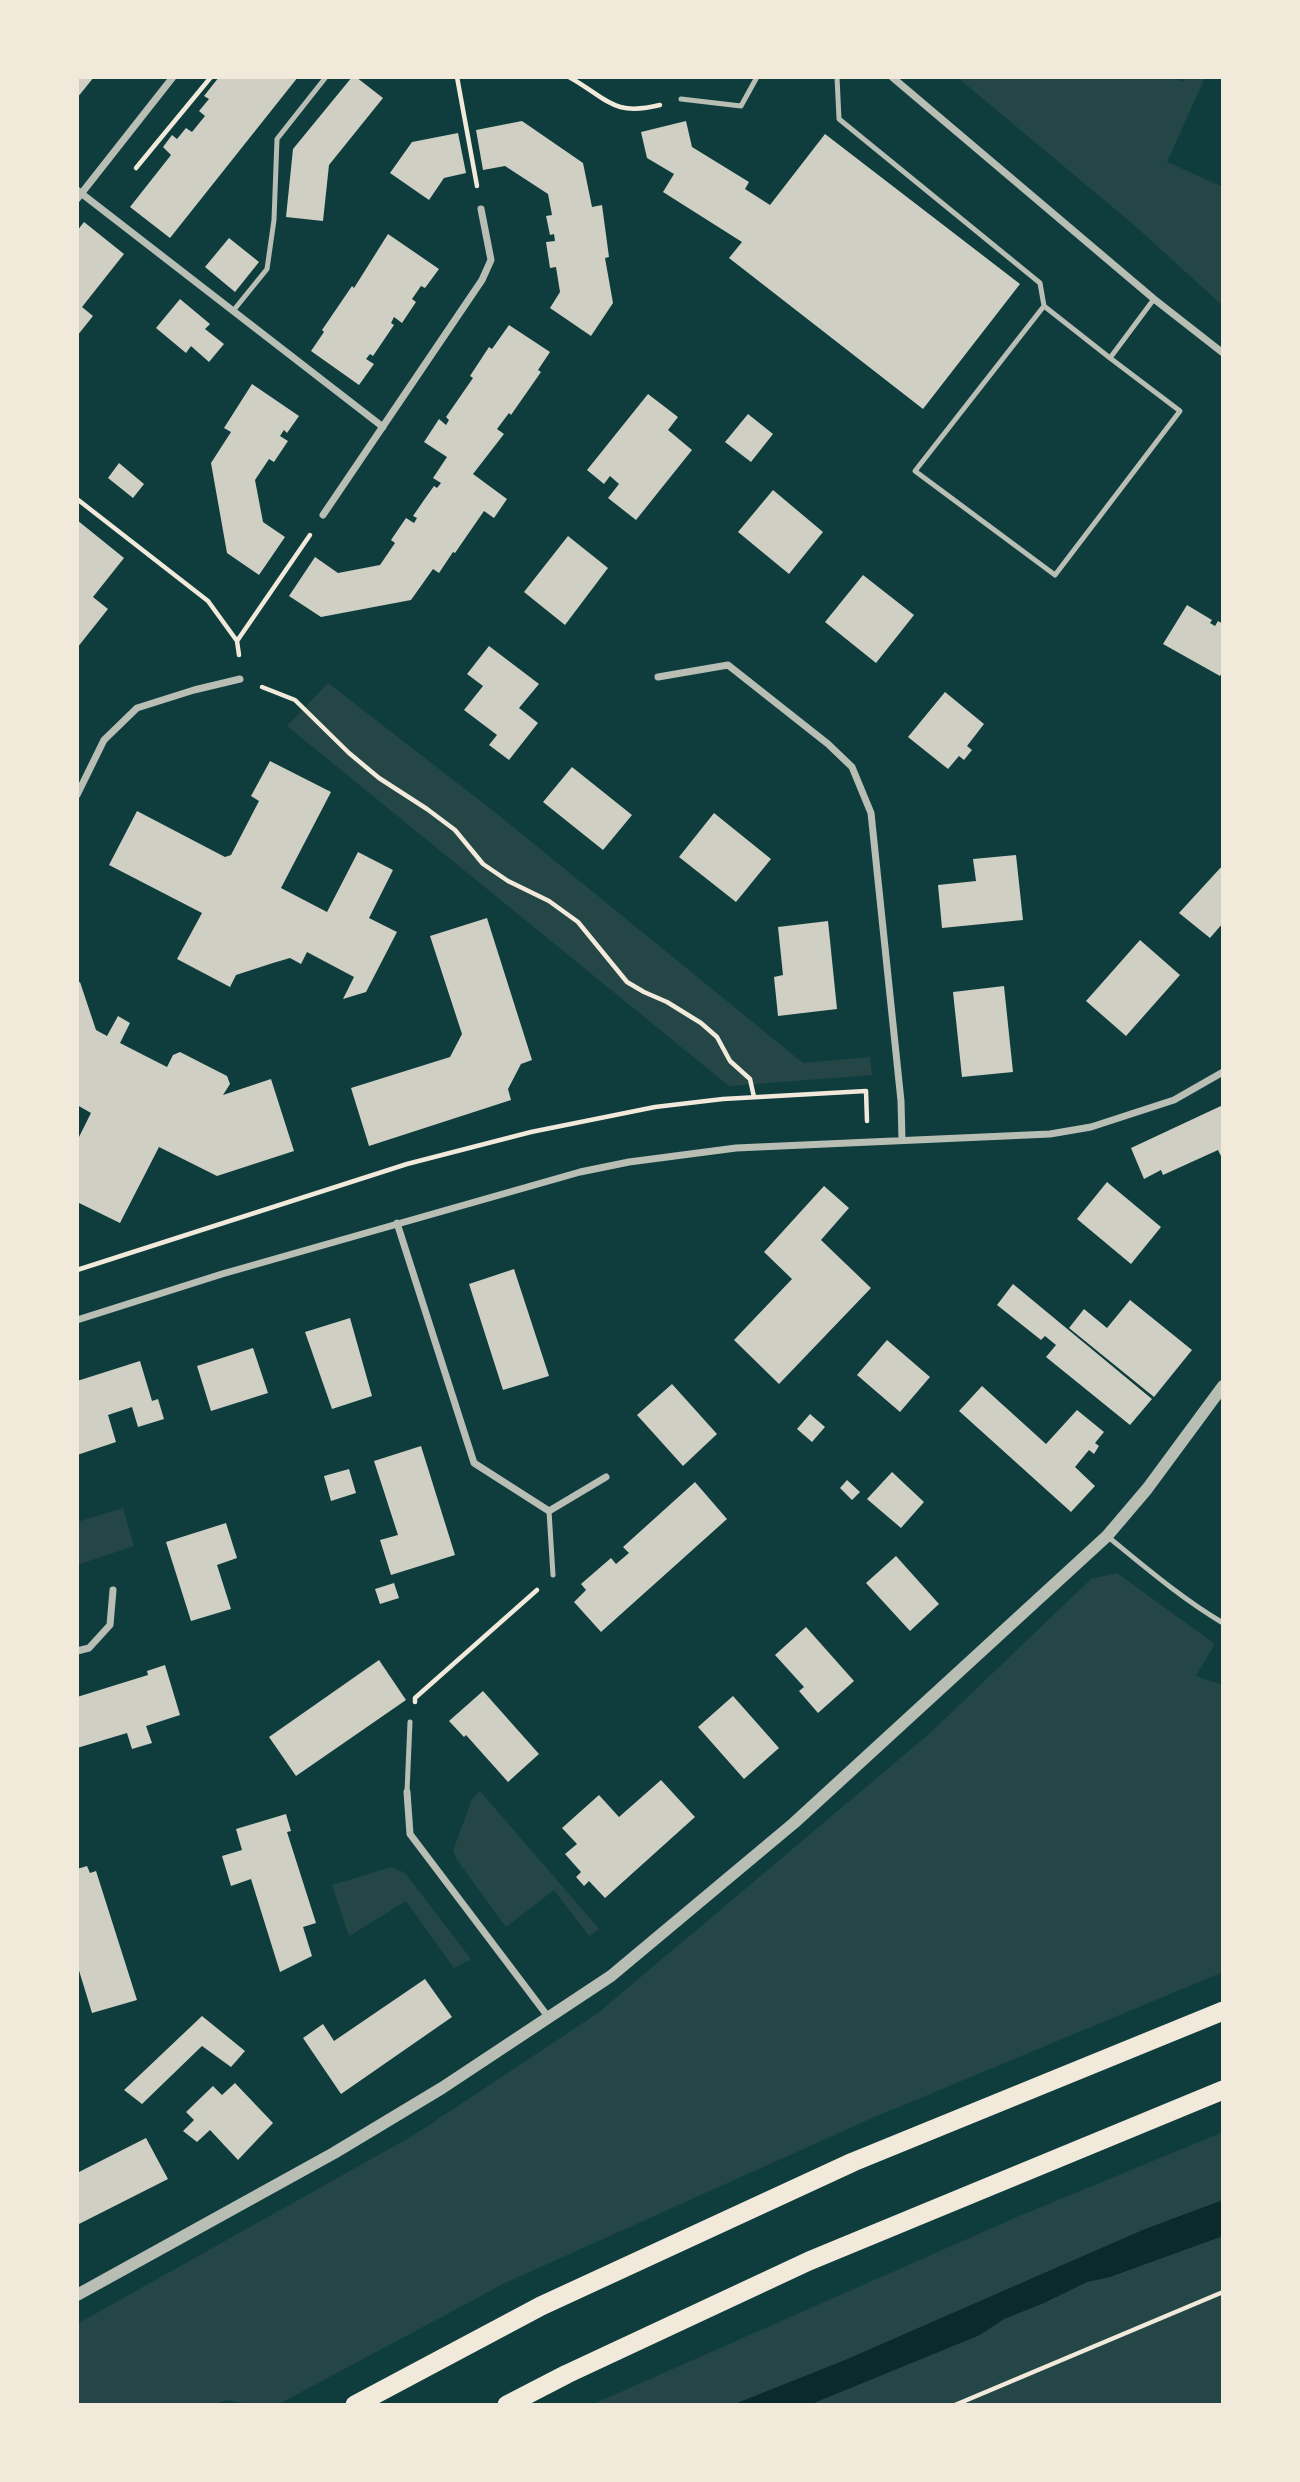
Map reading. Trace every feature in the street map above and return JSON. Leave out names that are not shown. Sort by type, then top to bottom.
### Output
[{"type":"highway","points":[[355,2405],[541,2306],[853,2162],[1223,2011]]},
{"type":"highway","points":[[507,2405],[809,2261],[1223,2090]]},
{"type":"street","points":[[173,77],[78,194],[383,427]]},
{"type":"street","points":[[892,77],[1154,299],[1223,353]]},
{"type":"street","points":[[323,515],[482,280],[491,260],[481,209]]},
{"type":"street","points":[[658,677],[728,665],[828,744],[852,767],[871,813],[901,1101],[902,1140]]},
{"type":"street","points":[[77,795],[104,740],[137,708],[240,679]]},
{"type":"street","points":[[77,1320],[222,1274],[580,1172],[629,1162],[736,1148],[1050,1134],[1091,1127],[1174,1100],[1223,1072]]},
{"type":"street","points":[[397,1223],[474,1463],[548,1511],[606,1477]]},
{"type":"street","points":[[77,2295],[334,2153],[442,2088],[611,1976],[794,1823],[1107,1536],[1147,1489],[1223,1386]]},
{"type":"street","points":[[77,1651],[89,1648],[110,1625],[113,1590]]},
{"type":"street","points":[[407,1792],[410,1835],[549,2018]]},
{"type":"lane","points":[[233,311],[267,269],[274,220],[276,139],[326,77]]},
{"type":"lane","points":[[681,99],[741,106],[757,77]]},
{"type":"lane","points":[[837,77],[839,118],[1040,283],[1044,306],[1180,411],[1055,575],[915,471],[1044,306]]},
{"type":"lane","points":[[1110,358],[1154,299]]},
{"type":"lane","points":[[548,1511],[553,1575]]},
{"type":"lane","points":[[1107,1536],[1168,1586],[1223,1623]]},
{"type":"lane","points":[[407,1792],[410,1722]]},
{"type":"path","points":[[135,169],[211,77]]},
{"type":"path","points":[[457,77],[481,209]]},
{"type":"path","points":[[569,77],[617,109],[645,109],[681,99]]},
{"type":"path","points":[[77,499],[208,601],[237,641],[240,679],[295,699],[349,753],[379,778],[454,830],[483,864],[508,881],[549,901],[578,922],[627,982],[667,1002],[718,1037],[730,1061],[750,1079],[754,1097]]},
{"type":"path","points":[[237,641],[323,515]]},
{"type":"path","points":[[77,1270],[443,1154],[531,1132],[654,1107],[754,1097],[866,1091],[867,1120]]},
{"type":"path","points":[[410,1722],[415,1698],[553,1575]]},
{"type":"path","points":[[955,2405],[1223,2292]]},
{"type":"shaded area","points":[[957,77],[1172,77],[1183,82],[1185,77],[1205,77],[1167,162],[1223,187],[1223,306],[1134,225]]},
{"type":"shaded area","points":[[328,683],[496,813],[803,1063],[870,1057],[872,1075],[729,1086],[287,726]]},
{"type":"shaded area","points":[[123,1508],[134,1546],[77,1565],[77,1522]]},
{"type":"shaded area","points":[[1117,1573],[1215,1644],[1196,1676],[1223,1685],[1223,1972],[870,2119],[505,2283],[277,2405],[253,2405],[226,2400],[215,2405],[77,2405],[77,2324],[414,2135],[598,2013],[929,1734],[1091,1579]]},
{"type":"shaded area","points":[[480,1791],[599,1929],[589,1936],[554,1890],[506,1927],[453,1851],[472,1799]]},
{"type":"shaded area","points":[[392,1867],[405,1873],[471,1959],[454,1968],[406,1901],[349,1936],[332,1885]]},
{"type":"shaded area","points":[[1223,2132],[1223,2405],[591,2405],[1017,2217]]},
{"type":"shaded area","points":[[1223,2200],[1223,2236],[1110,2277],[1087,2282],[1004,2319],[980,2335],[809,2405],[732,2405],[845,2360],[1145,2229]]},
{"type":"building","points":[[77,77],[94,77],[77,98]]},
{"type":"building","points":[[219,77],[298,77],[170,238],[130,207],[171,155],[163,147],[172,135],[177,139],[186,128],[192,132],[205,116],[199,111],[209,99],[204,96]]},
{"type":"building","points":[[352,77],[356,77],[383,98],[329,165],[323,221],[286,217],[293,149]]},
{"type":"building","points":[[522,121],[583,163],[592,207],[602,205],[609,257],[605,258],[613,303],[591,336],[550,308],[560,292],[556,267],[550,268],[546,242],[555,241],[554,234],[550,235],[546,216],[552,215],[548,194],[505,166],[483,170],[476,130]]},
{"type":"building","points":[[686,121],[692,147],[749,182],[745,189],[770,205],[825,134],[1020,284],[923,409],[729,258],[742,242],[663,192],[674,174],[647,158],[641,132]]},
{"type":"building","points":[[458,133],[466,173],[444,178],[429,200],[390,173],[412,142]]},
{"type":"building","points":[[84,222],[124,254],[82,307],[93,316],[77,336],[77,231]]},
{"type":"building","points":[[388,234],[439,269],[425,288],[421,286],[412,299],[416,302],[402,323],[394,317],[391,323],[394,325],[373,356],[370,354],[366,359],[374,364],[359,385],[311,351],[324,332],[322,330],[352,286],[354,288]]},
{"type":"building","points":[[229,238],[259,262],[235,292],[205,267]]},
{"type":"building","points":[[180,299],[210,324],[205,329],[224,344],[209,362],[191,346],[186,353],[156,328]]},
{"type":"building","points":[[509,325],[550,352],[538,370],[541,372],[511,415],[509,413],[497,429],[504,434],[473,474],[507,499],[494,518],[484,511],[439,573],[433,569],[411,600],[321,617],[289,596],[315,557],[338,573],[380,565],[395,543],[391,540],[406,518],[414,523],[417,518],[413,516],[434,486],[437,488],[441,483],[433,478],[447,457],[424,442],[439,419],[446,425],[449,420],[446,417],[473,378],[470,376],[489,347],[492,349]]},
{"type":"building","points":[[252,384],[299,416],[287,433],[284,430],[280,436],[288,441],[274,462],[269,459],[255,480],[263,522],[285,537],[259,575],[227,553],[211,463],[231,432],[224,428]]},
{"type":"building","points":[[648,394],[678,417],[668,430],[692,450],[636,520],[608,498],[619,484],[610,476],[604,484],[587,470]]},
{"type":"building","points":[[748,414],[773,434],[751,462],[725,442]]},
{"type":"building","points":[[119,463],[144,484],[133,498],[108,478]]},
{"type":"building","points":[[773,490],[823,532],[789,574],[738,532]]},
{"type":"building","points":[[77,520],[124,558],[93,597],[108,609],[77,648]]},
{"type":"building","points":[[568,536],[608,568],[565,625],[524,592]]},
{"type":"building","points":[[863,575],[914,615],[876,663],[825,622]]},
{"type":"building","points":[[1187,605],[1212,620],[1210,623],[1215,626],[1218,621],[1223,624],[1223,671],[1220,676],[1163,644]]},
{"type":"building","points":[[489,646],[539,684],[519,708],[538,723],[509,760],[489,745],[497,735],[464,710],[483,686],[467,674]]},
{"type":"building","points":[[945,692],[984,724],[967,746],[972,750],[964,760],[959,756],[948,769],[908,737]]},
{"type":"building","points":[[270,761],[331,792],[281,888],[327,912],[358,852],[393,870],[369,918],[397,932],[366,992],[343,999],[354,977],[307,952],[301,964],[290,958],[236,975],[230,987],[177,959],[202,913],[109,865],[137,811],[225,857],[231,855],[259,801],[251,796]]},
{"type":"building","points":[[572,767],[632,815],[603,850],[543,802]]},
{"type":"building","points":[[714,813],[771,859],[736,902],[679,857]]},
{"type":"building","points":[[1016,855],[1023,920],[942,928],[938,885],[976,881],[973,859]]},
{"type":"building","points":[[1223,865],[1223,923],[1210,938],[1179,913]]},
{"type":"building","points":[[487,918],[532,1060],[521,1064],[508,1089],[511,1100],[369,1146],[351,1088],[450,1057],[462,1034],[430,936]]},
{"type":"building","points":[[828,921],[837,1009],[778,1016],[774,977],[783,975],[778,927]]},
{"type":"building","points":[[1140,940],[1180,975],[1126,1036],[1086,1001]]},
{"type":"building","points":[[80,982],[96,1030],[107,1036],[118,1016],[130,1023],[120,1043],[167,1067],[173,1055],[180,1052],[227,1076],[230,1084],[223,1095],[271,1079],[294,1151],[217,1176],[159,1147],[120,1223],[77,1202],[77,1141],[91,1113],[77,1105],[77,983]]},
{"type":"building","points":[[1004,986],[1013,1072],[962,1077],[953,992]]},
{"type":"building","points":[[1223,1105],[1223,1160],[1218,1150],[1163,1175],[1161,1170],[1144,1179],[1131,1148]]},
{"type":"building","points":[[1107,1182],[1161,1227],[1131,1264],[1077,1219]]},
{"type":"building","points":[[824,1186],[849,1208],[821,1240],[871,1288],[779,1384],[734,1340],[792,1279],[764,1252]]},
{"type":"building","points":[[514,1269],[549,1376],[503,1390],[469,1284]]},
{"type":"building","points":[[1013,1284],[1152,1399],[1130,1425],[1046,1357],[1056,1345],[1045,1336],[1041,1340],[997,1305]]},
{"type":"building","points":[[1130,1300],[1192,1350],[1154,1397],[1069,1328],[1084,1309],[1107,1328]]},
{"type":"building","points":[[350,1318],[372,1396],[332,1409],[305,1332]]},
{"type":"building","points":[[887,1340],[930,1377],[900,1412],[857,1375]]},
{"type":"building","points":[[253,1348],[268,1393],[211,1411],[197,1366]]},
{"type":"building","points":[[140,1361],[152,1401],[158,1399],[164,1419],[138,1427],[132,1407],[108,1415],[116,1442],[77,1455],[77,1381]]},
{"type":"building","points":[[672,1384],[717,1434],[683,1466],[637,1415]]},
{"type":"building","points":[[982,1386],[1046,1444],[1077,1410],[1104,1432],[1095,1443],[1099,1446],[1094,1454],[1089,1450],[1075,1467],[1095,1486],[1071,1512],[959,1411]]},
{"type":"building","points":[[810,1414],[825,1427],[812,1442],[797,1429]]},
{"type":"building","points":[[421,1446],[455,1555],[391,1575],[380,1540],[398,1535],[374,1461]]},
{"type":"building","points":[[349,1469],[356,1493],[331,1501],[324,1476]]},
{"type":"building","points":[[892,1472],[924,1502],[901,1528],[867,1499]]},
{"type":"building","points":[[847,1480],[860,1492],[852,1500],[840,1488]]},
{"type":"building","points":[[695,1482],[727,1519],[601,1632],[574,1602],[586,1590],[581,1584],[611,1558],[616,1564],[629,1553],[623,1547]]},
{"type":"building","points":[[226,1523],[237,1558],[217,1565],[231,1609],[191,1621],[166,1542]]},
{"type":"building","points":[[896,1556],[939,1604],[910,1631],[866,1583]]},
{"type":"building","points":[[394,1583],[399,1598],[380,1604],[375,1589]]},
{"type":"building","points":[[806,1627],[854,1681],[818,1713],[799,1691],[804,1687],[775,1655]]},
{"type":"building","points":[[379,1660],[406,1700],[296,1776],[269,1737]]},
{"type":"building","points":[[165,1665],[180,1715],[146,1726],[152,1743],[132,1749],[127,1733],[77,1748],[77,1697],[148,1675],[147,1671]]},
{"type":"building","points":[[483,1691],[539,1754],[508,1782],[466,1735],[464,1737],[449,1721]]},
{"type":"building","points":[[733,1696],[779,1748],[744,1779],[698,1727]]},
{"type":"building","points":[[661,1780],[695,1817],[605,1898],[589,1881],[584,1886],[576,1877],[581,1872],[565,1854],[577,1844],[562,1828],[599,1795],[619,1817]]},
{"type":"building","points":[[286,1814],[291,1831],[287,1832],[316,1923],[303,1927],[312,1956],[280,1972],[251,1879],[231,1886],[222,1856],[242,1850],[236,1829]]},
{"type":"building","points":[[87,1866],[90,1873],[96,1871],[137,2000],[92,2013],[77,1964],[77,1869]]},
{"type":"building","points":[[425,1979],[452,2017],[341,2094],[303,2038],[323,2024],[334,2041]]},
{"type":"building","points":[[202,2016],[245,2051],[231,2067],[202,2046],[142,2104],[124,2090]]},
{"type":"building","points":[[235,2083],[273,2123],[238,2160],[210,2130],[197,2142],[183,2131],[194,2120],[186,2112],[213,2086],[222,2095]]},
{"type":"building","points":[[146,2138],[168,2179],[77,2225],[77,2173]]}]
